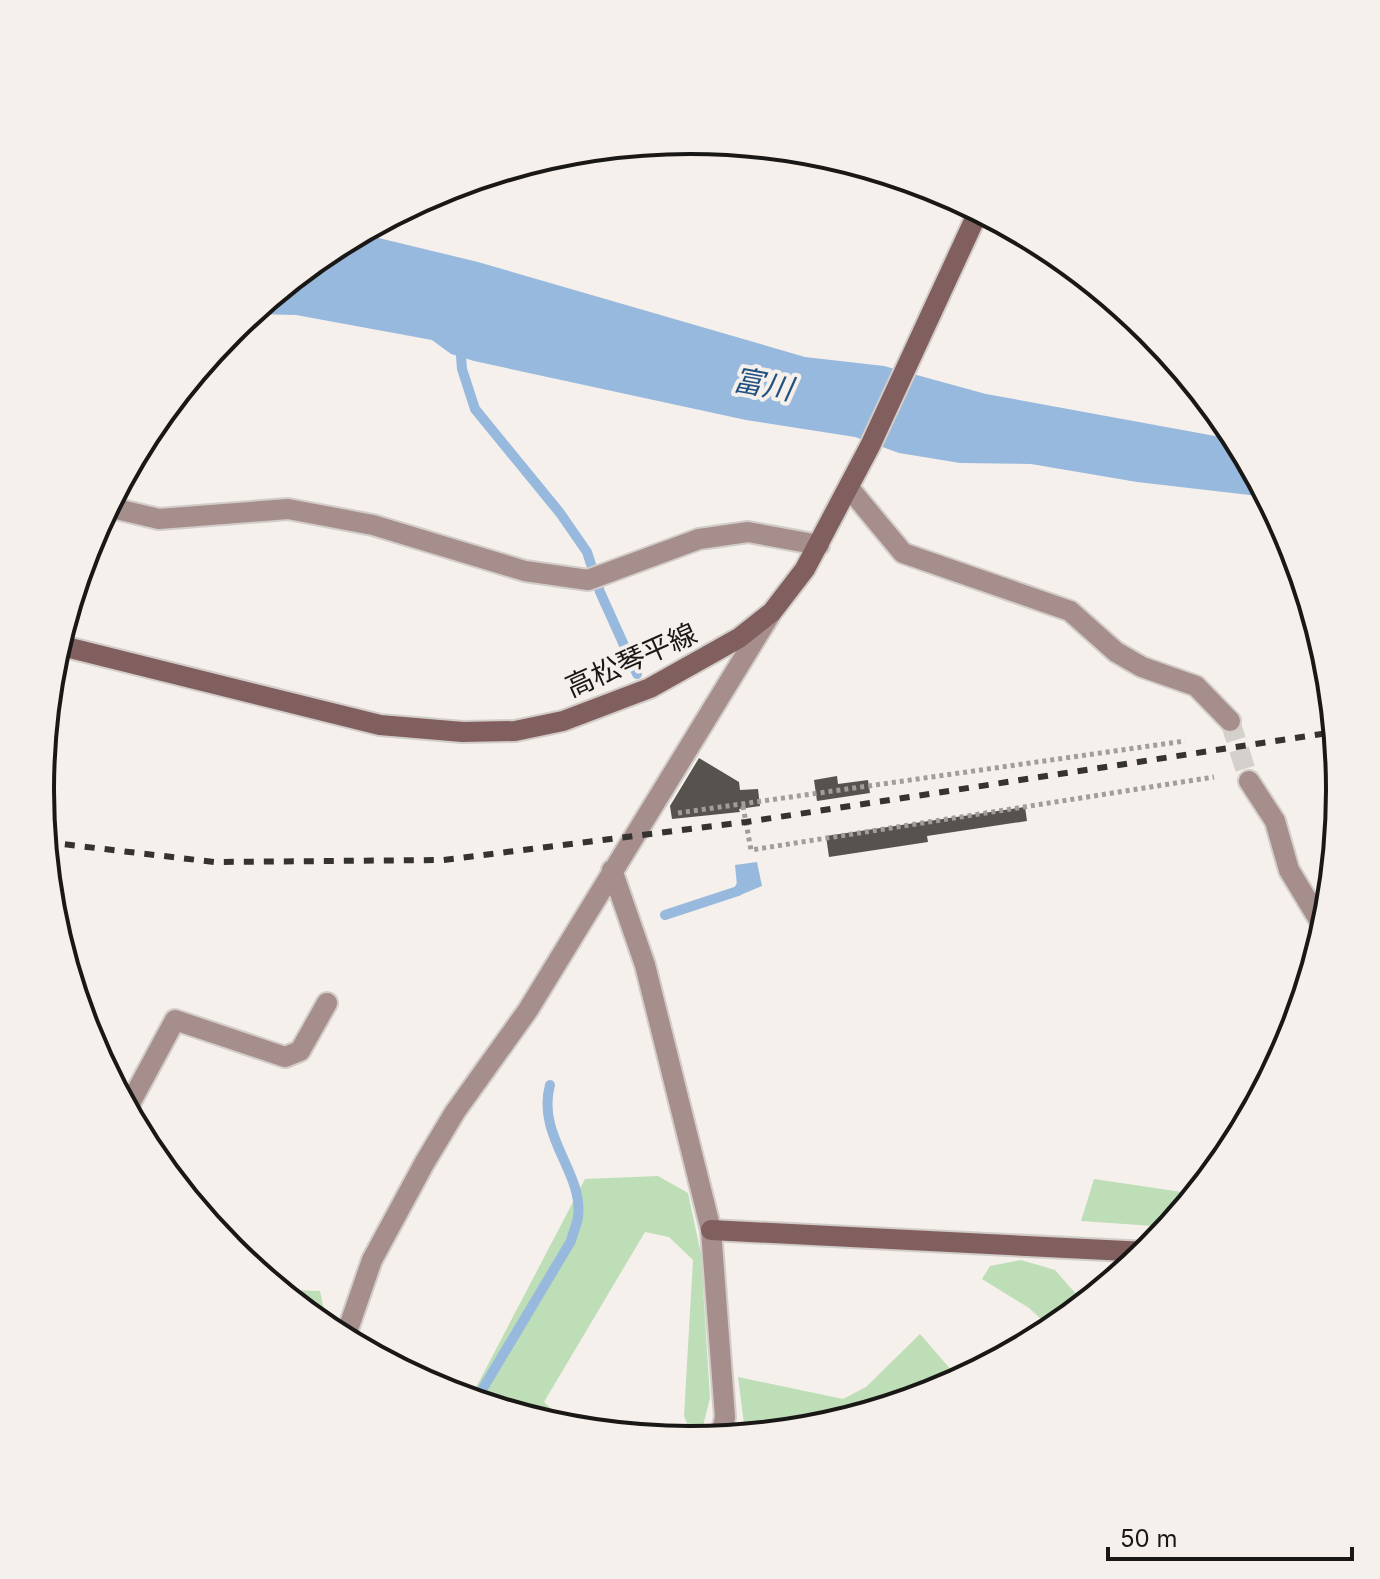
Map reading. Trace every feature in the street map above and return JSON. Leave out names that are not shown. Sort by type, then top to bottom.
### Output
[{"type":"main road","name":"高松琴平線","points":[[70,648],[380,725],[463,732],[515,731],[563,721],[650,688],[739,638],[772,612],[819,545],[870,446],[974,221]]},
{"type":"main road","points":[[711,1230],[1127,1251]]},
{"type":"street","points":[[849,488],[903,553],[1070,611],[1116,652],[1142,667],[1196,686],[1230,721]]},
{"type":"street","points":[[119,510],[159,519],[288,509],[373,525],[525,571],[595,578],[699,539],[748,532],[819,545]]},
{"type":"street","points":[[349,1326],[372,1260],[425,1162],[455,1112],[528,1010],[649,808],[772,612]]},
{"type":"street","points":[[1249,781],[1275,821],[1289,870],[1314,912]]},
{"type":"street","points":[[612,870],[645,965],[711,1230],[723,1424]]},
{"type":"street","points":[[134,1097],[175,1020],[285,1057],[300,1051],[327,1003]]},
{"type":"path","points":[[649,808],[675,813],[743,806],[1185,741]]},
{"type":"path","points":[[743,806],[751,850],[1214,777]]},
{"type":"green space","points":[[658,1176],[688,1193],[701,1254],[710,1398],[703,1425],[688,1426],[684,1416],[693,1260],[669,1237],[645,1232],[544,1402],[552,1410],[476,1388],[585,1179]]},
{"type":"green space","points":[[1094,1179],[1182,1192],[1152,1226],[1081,1221]]},
{"type":"green space","points":[[1021,1260],[1055,1270],[1076,1294],[1041,1319],[982,1279],[990,1266]]},
{"type":"green space","points":[[298,1290],[320,1291],[324,1309]]},
{"type":"green space","points":[[920,1334],[950,1369],[855,1404],[744,1423],[738,1377],[843,1399],[866,1387]]},
{"type":"water","name":"富川","points":[[375,237],[478,262],[805,357],[884,366],[986,394],[1219,437],[1253,495],[1137,482],[1031,464],[960,463],[899,453],[855,437],[746,420],[474,361],[451,354],[432,340],[296,315],[267,314],[303,285]]},
{"type":"water","points":[[757,862],[762,886],[738,896],[735,865]]},
{"type":"building","points":[[699,758],[739,782],[740,790],[758,789],[760,806],[739,809],[740,812],[672,819],[670,806]]},
{"type":"building","points":[[837,776],[838,784],[868,780],[870,793],[817,801],[814,780]]},
{"type":"building","points":[[1025,807],[1027,821],[927,836],[928,842],[829,857],[826,836]]},
{"type":"waterway","points":[[460,343],[462,369],[475,409],[560,513],[587,552],[600,592],[637,674]]},
{"type":"waterway","points":[[665,915],[738,891],[745,880]]},
{"type":"waterway","points":[[482,1390],[571,1241],[577,1220],[578,1201],[574,1185],[549,1121],[547,1104],[550,1085]]},
{"type":"tunnel","points":[[1230,721],[1249,781]]},
{"type":"railway","points":[[56,843],[214,862],[443,860],[746,822],[1324,734]]}]
